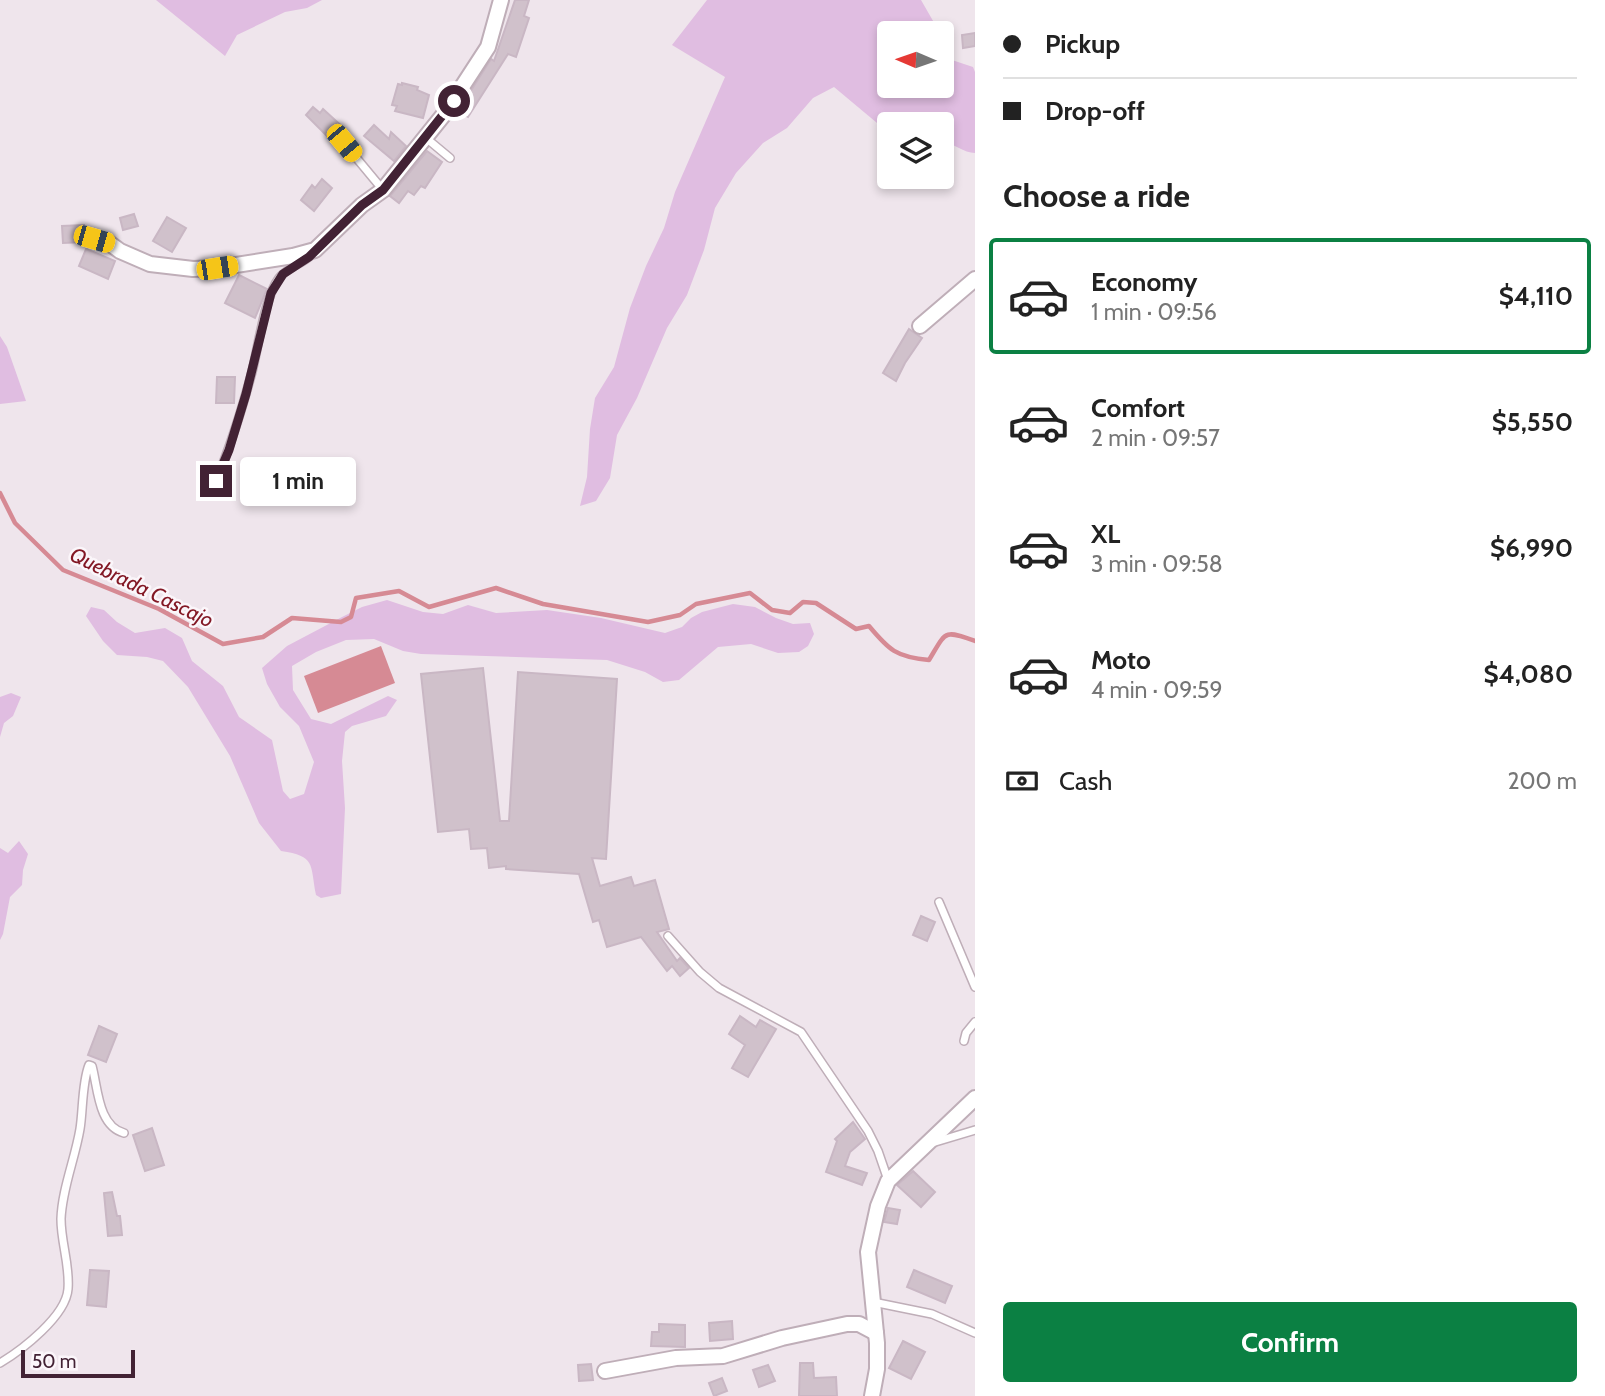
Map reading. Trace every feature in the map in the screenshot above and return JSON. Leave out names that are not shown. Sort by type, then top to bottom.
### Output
[{"type":"street","points":[[94,239],[109,243],[120,251],[150,264],[193,269],[217,268],[315,250],[362,205],[383,190],[426,138],[480,62],[488,47],[501,0]]},
{"type":"street","points":[[920,326],[975,279]]},
{"type":"street","points":[[872,1396],[877,1369],[868,1245],[878,1206],[888,1181],[928,1145],[974,1095]]},
{"type":"street","points":[[605,1371],[676,1357],[723,1356],[782,1338],[847,1324],[859,1324],[876,1333]]},
{"type":"lane","points":[[426,138],[450,158]]},
{"type":"lane","points":[[344,143],[383,190]]},
{"type":"lane","points":[[216,481],[229,450],[246,394],[271,293],[283,274],[298,266],[315,250]]},
{"type":"lane","points":[[939,902],[975,987]]},
{"type":"lane","points":[[668,936],[700,972],[719,988],[793,1025],[801,1032],[869,1131],[888,1181]]},
{"type":"lane","points":[[964,1041],[965,1033],[975,1022]]},
{"type":"lane","points":[[0,1363],[45,1329],[66,1297],[62,1208],[80,1131],[89,1065],[92,1066],[97,1094],[108,1124],[124,1133]]},
{"type":"lane","points":[[928,1145],[975,1130]]},
{"type":"lane","points":[[873,1302],[932,1314],[975,1333]]},
{"type":"shaded area","points":[[156,0],[322,0],[307,8],[285,12],[237,35],[225,56]]},
{"type":"shaded area","points":[[707,0],[921,0],[933,21],[877,21],[877,98],[954,98],[954,61],[973,67],[975,153],[954,146],[954,112],[877,112],[877,123],[834,87],[813,98],[787,128],[763,143],[736,173],[715,208],[704,250],[687,295],[667,328],[637,398],[617,435],[610,478],[596,501],[580,506],[587,477],[595,398],[614,367],[630,308],[646,266],[725,77],[672,45]]},
{"type":"shaded area","points":[[0,336],[7,347],[26,401],[0,404]]},
{"type":"shaded area","points":[[387,600],[423,612],[443,614],[468,605],[496,613],[547,610],[601,618],[665,633],[682,627],[702,612],[733,604],[755,607],[793,624],[810,623],[814,634],[808,646],[799,652],[778,653],[751,644],[718,647],[679,680],[663,682],[645,672],[607,660],[421,654],[403,651],[374,639],[346,640],[316,652],[292,666],[293,690],[311,719],[331,724],[388,696],[397,700],[386,716],[352,726],[345,732],[342,761],[345,808],[341,894],[321,898],[316,895],[312,869],[306,859],[281,851],[259,823],[230,756],[188,687],[163,661],[117,655],[103,641],[86,616],[91,607],[104,610],[135,633],[165,628],[182,638],[192,661],[223,686],[239,717],[272,740],[283,791],[290,799],[304,794],[314,762],[299,726],[280,707],[267,684],[262,668],[287,646],[362,607]]},
{"type":"shaded area","points":[[381,646],[395,683],[318,713],[304,676]]},
{"type":"shaded area","points":[[11,693],[21,697],[13,716],[4,723],[0,737],[0,697]]},
{"type":"shaded area","points":[[19,841],[28,854],[22,885],[10,897],[0,940],[0,848],[8,853]]},
{"type":"building","points":[[515,0],[529,0],[524,16],[529,18],[516,57],[508,54],[468,117],[458,111],[491,59],[494,61]]},
{"type":"building","points":[[975,33],[975,46],[963,48],[962,35]]},
{"type":"building","points":[[398,84],[418,87],[417,90],[429,95],[423,118],[395,111],[397,106],[392,105]]},
{"type":"building","points":[[313,107],[320,113],[323,109],[346,130],[334,143],[306,115]]},
{"type":"building","points":[[374,125],[389,139],[391,132],[406,146],[394,161],[364,136]]},
{"type":"building","points":[[427,151],[442,162],[425,188],[421,186],[414,195],[408,191],[399,203],[390,196]]},
{"type":"building","points":[[322,179],[332,188],[314,211],[301,200],[312,185],[315,188]]},
{"type":"building","points":[[134,214],[138,226],[123,230],[120,218]]},
{"type":"building","points":[[167,217],[186,228],[172,252],[153,241]]},
{"type":"building","points":[[84,225],[84,242],[63,243],[62,226]]},
{"type":"building","points":[[86,249],[115,261],[108,279],[79,266]]},
{"type":"building","points":[[239,275],[267,289],[255,318],[225,303]]},
{"type":"building","points":[[909,329],[922,338],[896,381],[883,373]]},
{"type":"building","points":[[217,377],[235,377],[234,403],[216,403]]},
{"type":"building","points":[[483,668],[500,821],[509,821],[518,672],[617,679],[606,859],[592,858],[600,886],[631,877],[634,886],[655,880],[669,929],[657,932],[677,961],[680,958],[689,968],[680,976],[672,966],[667,971],[641,937],[607,947],[599,920],[593,922],[579,874],[506,869],[506,866],[489,868],[487,848],[471,849],[469,829],[438,832],[421,674]]},
{"type":"building","points":[[921,916],[935,922],[927,941],[913,935]]},
{"type":"building","points":[[740,1016],[756,1027],[760,1020],[776,1029],[748,1077],[732,1068],[745,1045],[729,1034]]},
{"type":"building","points":[[99,1026],[117,1034],[106,1062],[88,1055]]},
{"type":"building","points":[[853,1122],[865,1139],[850,1152],[845,1166],[867,1173],[862,1185],[826,1172],[837,1141],[835,1139]]},
{"type":"building","points":[[152,1128],[164,1165],[145,1171],[133,1135]]},
{"type":"building","points":[[913,1171],[935,1192],[921,1207],[897,1185]]},
{"type":"building","points":[[112,1192],[117,1216],[120,1216],[122,1235],[108,1236],[104,1193]]},
{"type":"building","points":[[888,1208],[900,1210],[897,1224],[884,1222]]},
{"type":"building","points":[[90,1270],[109,1271],[106,1307],[87,1305]]},
{"type":"building","points":[[914,1270],[952,1286],[945,1303],[907,1287]]},
{"type":"building","points":[[732,1321],[733,1339],[710,1341],[709,1323]]},
{"type":"building","points":[[659,1324],[685,1325],[685,1347],[651,1346],[652,1332],[659,1332]]},
{"type":"building","points":[[903,1341],[925,1352],[911,1379],[889,1368]]},
{"type":"building","points":[[800,1363],[813,1363],[814,1378],[836,1377],[837,1396],[799,1396]]},
{"type":"building","points":[[591,1364],[593,1380],[579,1381],[578,1365]]},
{"type":"building","points":[[768,1365],[775,1381],[759,1387],[753,1370]]},
{"type":"building","points":[[722,1378],[727,1391],[714,1396],[709,1383]]},
{"type":"waterway","name":"Quebrada Cascajo","points":[[0,493],[15,523],[63,570],[159,609],[223,644],[263,637],[292,618],[341,622],[351,617],[356,598],[399,591],[429,607],[496,588],[543,604],[648,622],[680,615],[696,604],[750,593],[772,610],[790,613],[803,602],[816,603],[856,629],[869,626],[894,651],[929,660],[946,636],[957,635],[975,641]]},
{"type":"route","points":[[216,481],[229,450],[271,293],[277,280],[309,257],[362,205],[383,190],[454,101]]}]
